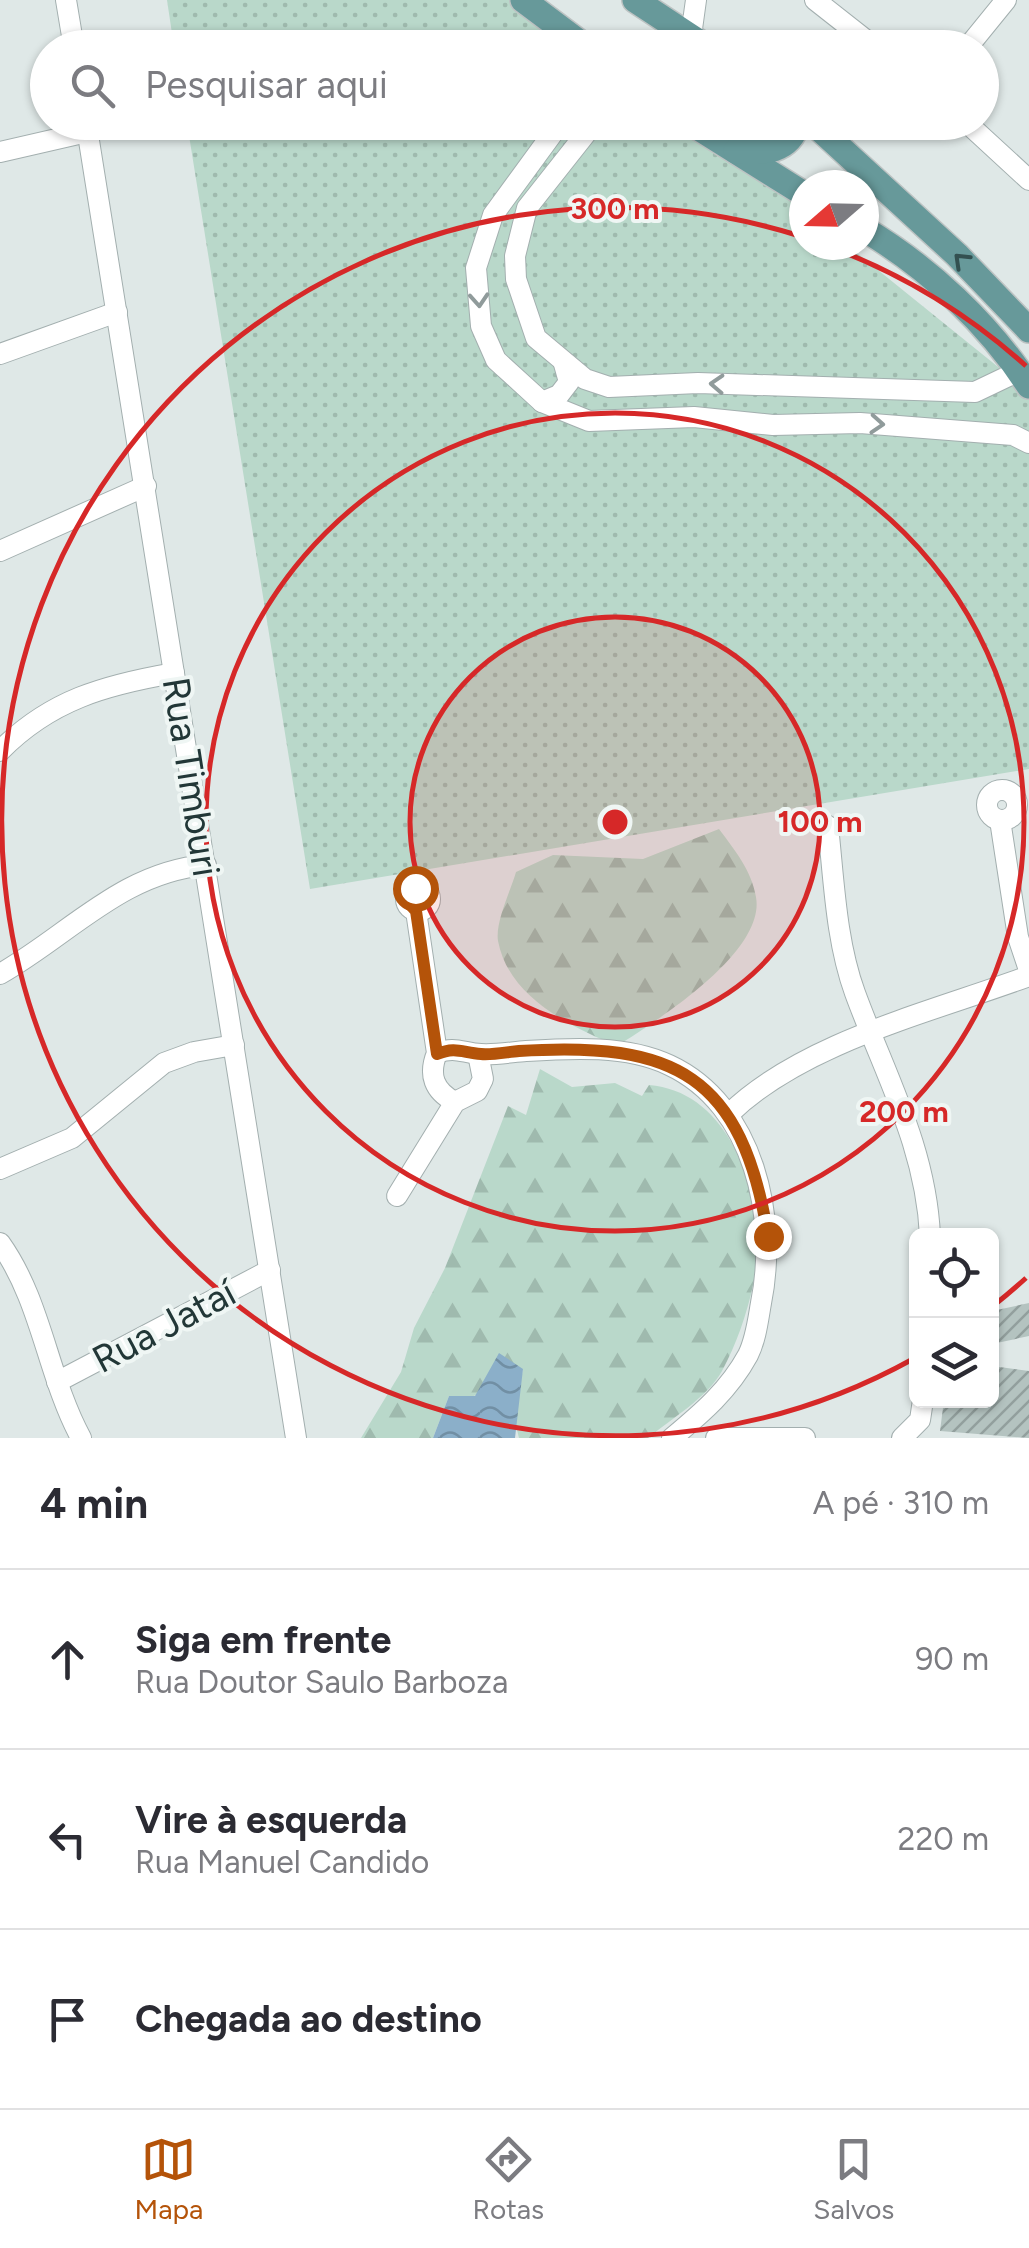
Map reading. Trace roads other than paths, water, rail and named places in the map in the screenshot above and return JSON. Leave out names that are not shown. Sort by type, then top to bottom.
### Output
[{"type":"main road","points":[[523,0],[556,30]]},
{"type":"main road","points":[[634,0],[681,30]]},
{"type":"main road","points":[[715,140],[789,185]]},
{"type":"main road","points":[[731,151],[775,150],[789,140]]},
{"type":"main road","points":[[831,140],[956,255],[1029,330]]},
{"type":"main road","points":[[879,240],[936,280],[1024,378]]},
{"type":"street","points":[[66,0],[71,30]]},
{"type":"street","points":[[696,0],[699,30]]},
{"type":"street","points":[[815,0],[853,30]]},
{"type":"street","points":[[982,30],[1006,0]]},
{"type":"street","points":[[0,152],[41,140]]},
{"type":"street","name":"Rua Timburi","points":[[88,140],[296,1435]]},
{"type":"street","points":[[548,140],[493,215],[480,256],[481,326],[496,360],[542,402],[589,420],[694,417],[773,424],[826,423],[1013,436],[1029,443]]},
{"type":"street","points":[[515,267],[528,208],[579,140]]},
{"type":"street","points":[[986,140],[1029,180]]},
{"type":"street","points":[[493,215],[502,230],[522,228]]},
{"type":"street","points":[[480,256],[504,254],[515,267],[536,338],[585,379],[609,388],[698,383],[975,392],[1024,378]]},
{"type":"street","points":[[0,354],[117,312]]},
{"type":"street","points":[[542,402],[566,390],[570,382],[564,364]]},
{"type":"street","points":[[773,424],[761,402],[766,393],[778,387]]},
{"type":"street","points":[[589,420],[586,409],[609,388]]},
{"type":"street","points":[[826,423],[840,408],[830,389]]},
{"type":"street","points":[[0,551],[146,486]]},
{"type":"street","points":[[0,752],[33,721],[63,702],[108,684],[174,673]]},
{"type":"street","points":[[728,1114],[755,1089],[792,1067],[1029,973],[1018,937],[1000,820]]},
{"type":"street","points":[[828,826],[843,946],[854,990],[908,1119],[924,1175],[929,1228]]},
{"type":"street","points":[[0,974],[71,922],[130,887],[160,872],[206,865]]},
{"type":"street","points":[[416,911],[437,1054],[432,1076],[444,1097],[455,1102]]},
{"type":"street","points":[[0,1169],[72,1138],[164,1063],[194,1052],[234,1046]]},
{"type":"street","points":[[437,1054],[458,1048],[478,1054],[564,1048],[641,1054],[672,1066],[728,1114],[761,1192],[768,1236],[767,1274],[750,1352],[719,1398],[672,1438]]},
{"type":"street","points":[[397,1196],[455,1102],[477,1091],[483,1079],[478,1054]]},
{"type":"street","points":[[0,1243],[21,1272],[57,1382],[81,1438]]},
{"type":"street","name":"Rua Jataí","points":[[57,1382],[270,1270]]},
{"type":"street","points":[[719,1398],[724,1419],[737,1436]]},
{"type":"street","points":[[902,1438],[920,1420],[922,1408]]},
{"type":"street","points":[[716,1438],[805,1438]]},
{"type":"water","points":[[499,1353],[523,1369],[515,1438],[433,1438],[449,1396],[475,1396]]}]
